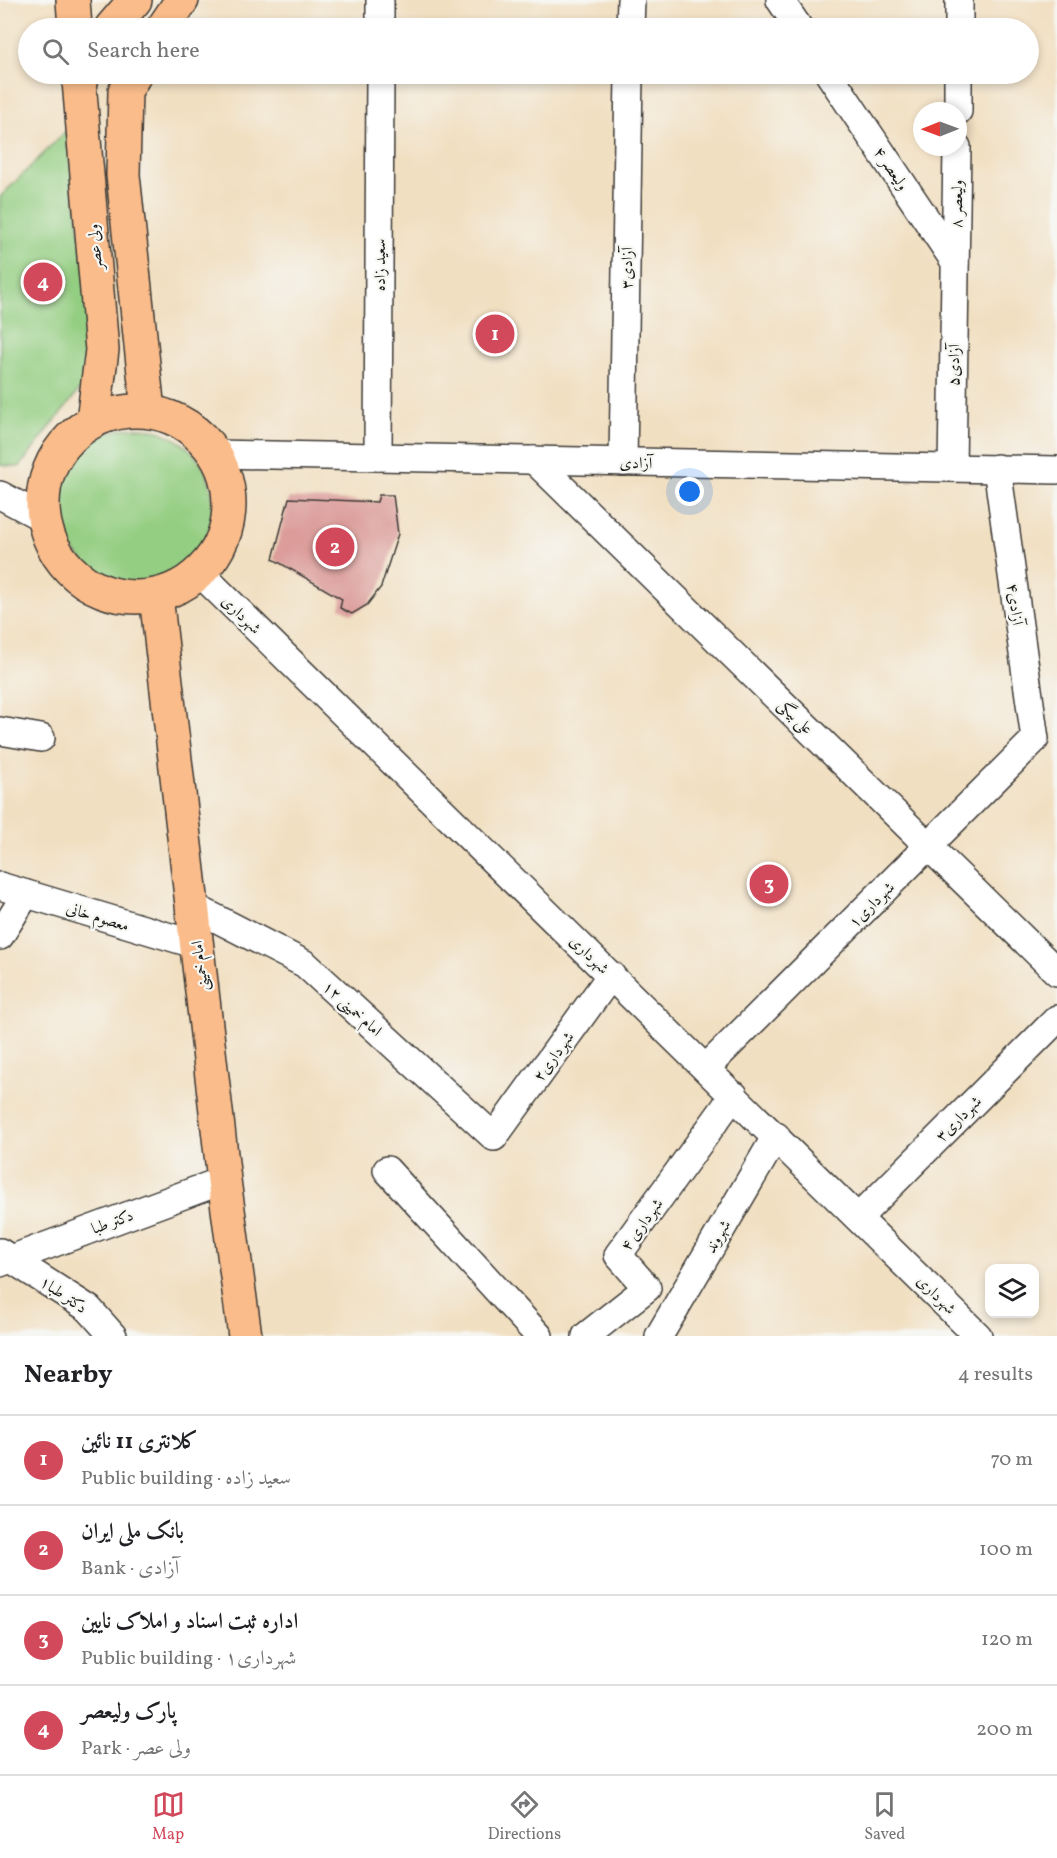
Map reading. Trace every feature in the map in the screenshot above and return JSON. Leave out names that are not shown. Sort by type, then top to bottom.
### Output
[{"type":"main road","points":[[73,0],[74,18]]},
{"type":"main road","points":[[120,18],[135,0]]},
{"type":"main road","points":[[170,18],[182,0]]},
{"type":"main road","name":"ولی عصر","points":[[81,84],[102,350],[93,421]]},
{"type":"main road","points":[[129,84],[125,91],[123,175],[148,411]]},
{"type":"main road","points":[[120,411],[148,411],[175,419],[198,434],[215,454],[227,484],[229,517],[219,547],[200,573],[180,588],[156,596],[125,598],[94,589],[69,570],[52,546],[43,518],[43,489],[52,462],[70,438],[93,421],[120,411]]},
{"type":"main road","name":"امام خمینی","points":[[156,596],[224,1180],[245,1336]]},
{"type":"street","points":[[380,0],[380,18]]},
{"type":"street","points":[[630,18],[631,0]]},
{"type":"street","points":[[780,0],[792,18]]},
{"type":"street","points":[[959,0],[959,18]]},
{"type":"street","name":"سعید زاده","points":[[378,457],[380,84]]},
{"type":"street","name":"آزادی۳","points":[[623,462],[629,84]]},
{"type":"street","name":"ولیعصر ۴","points":[[836,84],[955,262]]},
{"type":"street","points":[[958,84],[958,102]]},
{"type":"street","name":"ولیعصر ۸","points":[[955,262],[957,156]]},
{"type":"street","name":"آزادی۵","points":[[952,468],[955,262]]},
{"type":"street","name":"آزادی","points":[[215,454],[1057,470]]},
{"type":"street","name":"علی بیگی","points":[[534,460],[1057,972]]},
{"type":"street","name":"آزادی۴","points":[[997,468],[1035,739]]},
{"type":"street","points":[[0,495],[43,518]]},
{"type":"street","name":"شهرداری","points":[[200,573],[978,1336]]},
{"type":"street","points":[[0,730],[41,738]]},
{"type":"street","name":"شهرداری۱","points":[[706,1068],[1035,739]]},
{"type":"street","name":"معصوم خانی","points":[[0,886],[197,945]]},
{"type":"street","points":[[0,936],[26,894]]},
{"type":"street","name":"امام خمینی ۱۲","points":[[192,906],[305,964],[495,1137]]},
{"type":"street","name":"شهرداری۲","points":[[495,1137],[611,975]]},
{"type":"street","name":"شهرداری۳","points":[[859,1217],[1057,1019]]},
{"type":"street","name":"شهرداری ۴","points":[[586,1336],[647,1288],[618,1256],[734,1095]]},
{"type":"street","name":"شهروند","points":[[658,1336],[776,1136]]},
{"type":"street","points":[[387,1170],[539,1336]]},
{"type":"street","name":"دکتر طبا","points":[[3,1258],[224,1180]]},
{"type":"street","name":"دکتر طبا۱","points":[[3,1258],[89,1309],[113,1336]]},
{"type":"green space","points":[[66,131],[98,366],[19,467],[0,465],[0,197]]},
{"type":"green space","points":[[136,428],[151,429],[165,434],[179,441],[190,451],[200,462],[207,476],[212,490],[212,520],[207,534],[200,548],[190,559],[179,569],[165,576],[151,581],[136,582],[121,581],[107,576],[93,569],[82,559],[72,548],[65,534],[60,520],[59,505],[60,490],[65,476],[72,462],[82,451],[93,441],[107,434],[121,429]]},
{"type":"building","points":[[379,495],[393,495],[398,534],[381,587],[367,605],[352,614],[340,608],[342,599],[273,559],[289,498],[377,502]]},
{"type":"place","name":"پارک ولیعصر","points":[[43,282]]},
{"type":"place","name":"کلانتری 11 نائین","points":[[495,334]]},
{"type":"place","name":"بانک ملی ایران","points":[[335,547]]},
{"type":"place","name":"اداره ثبت اسناد و املاک نایین","points":[[769,884]]}]
